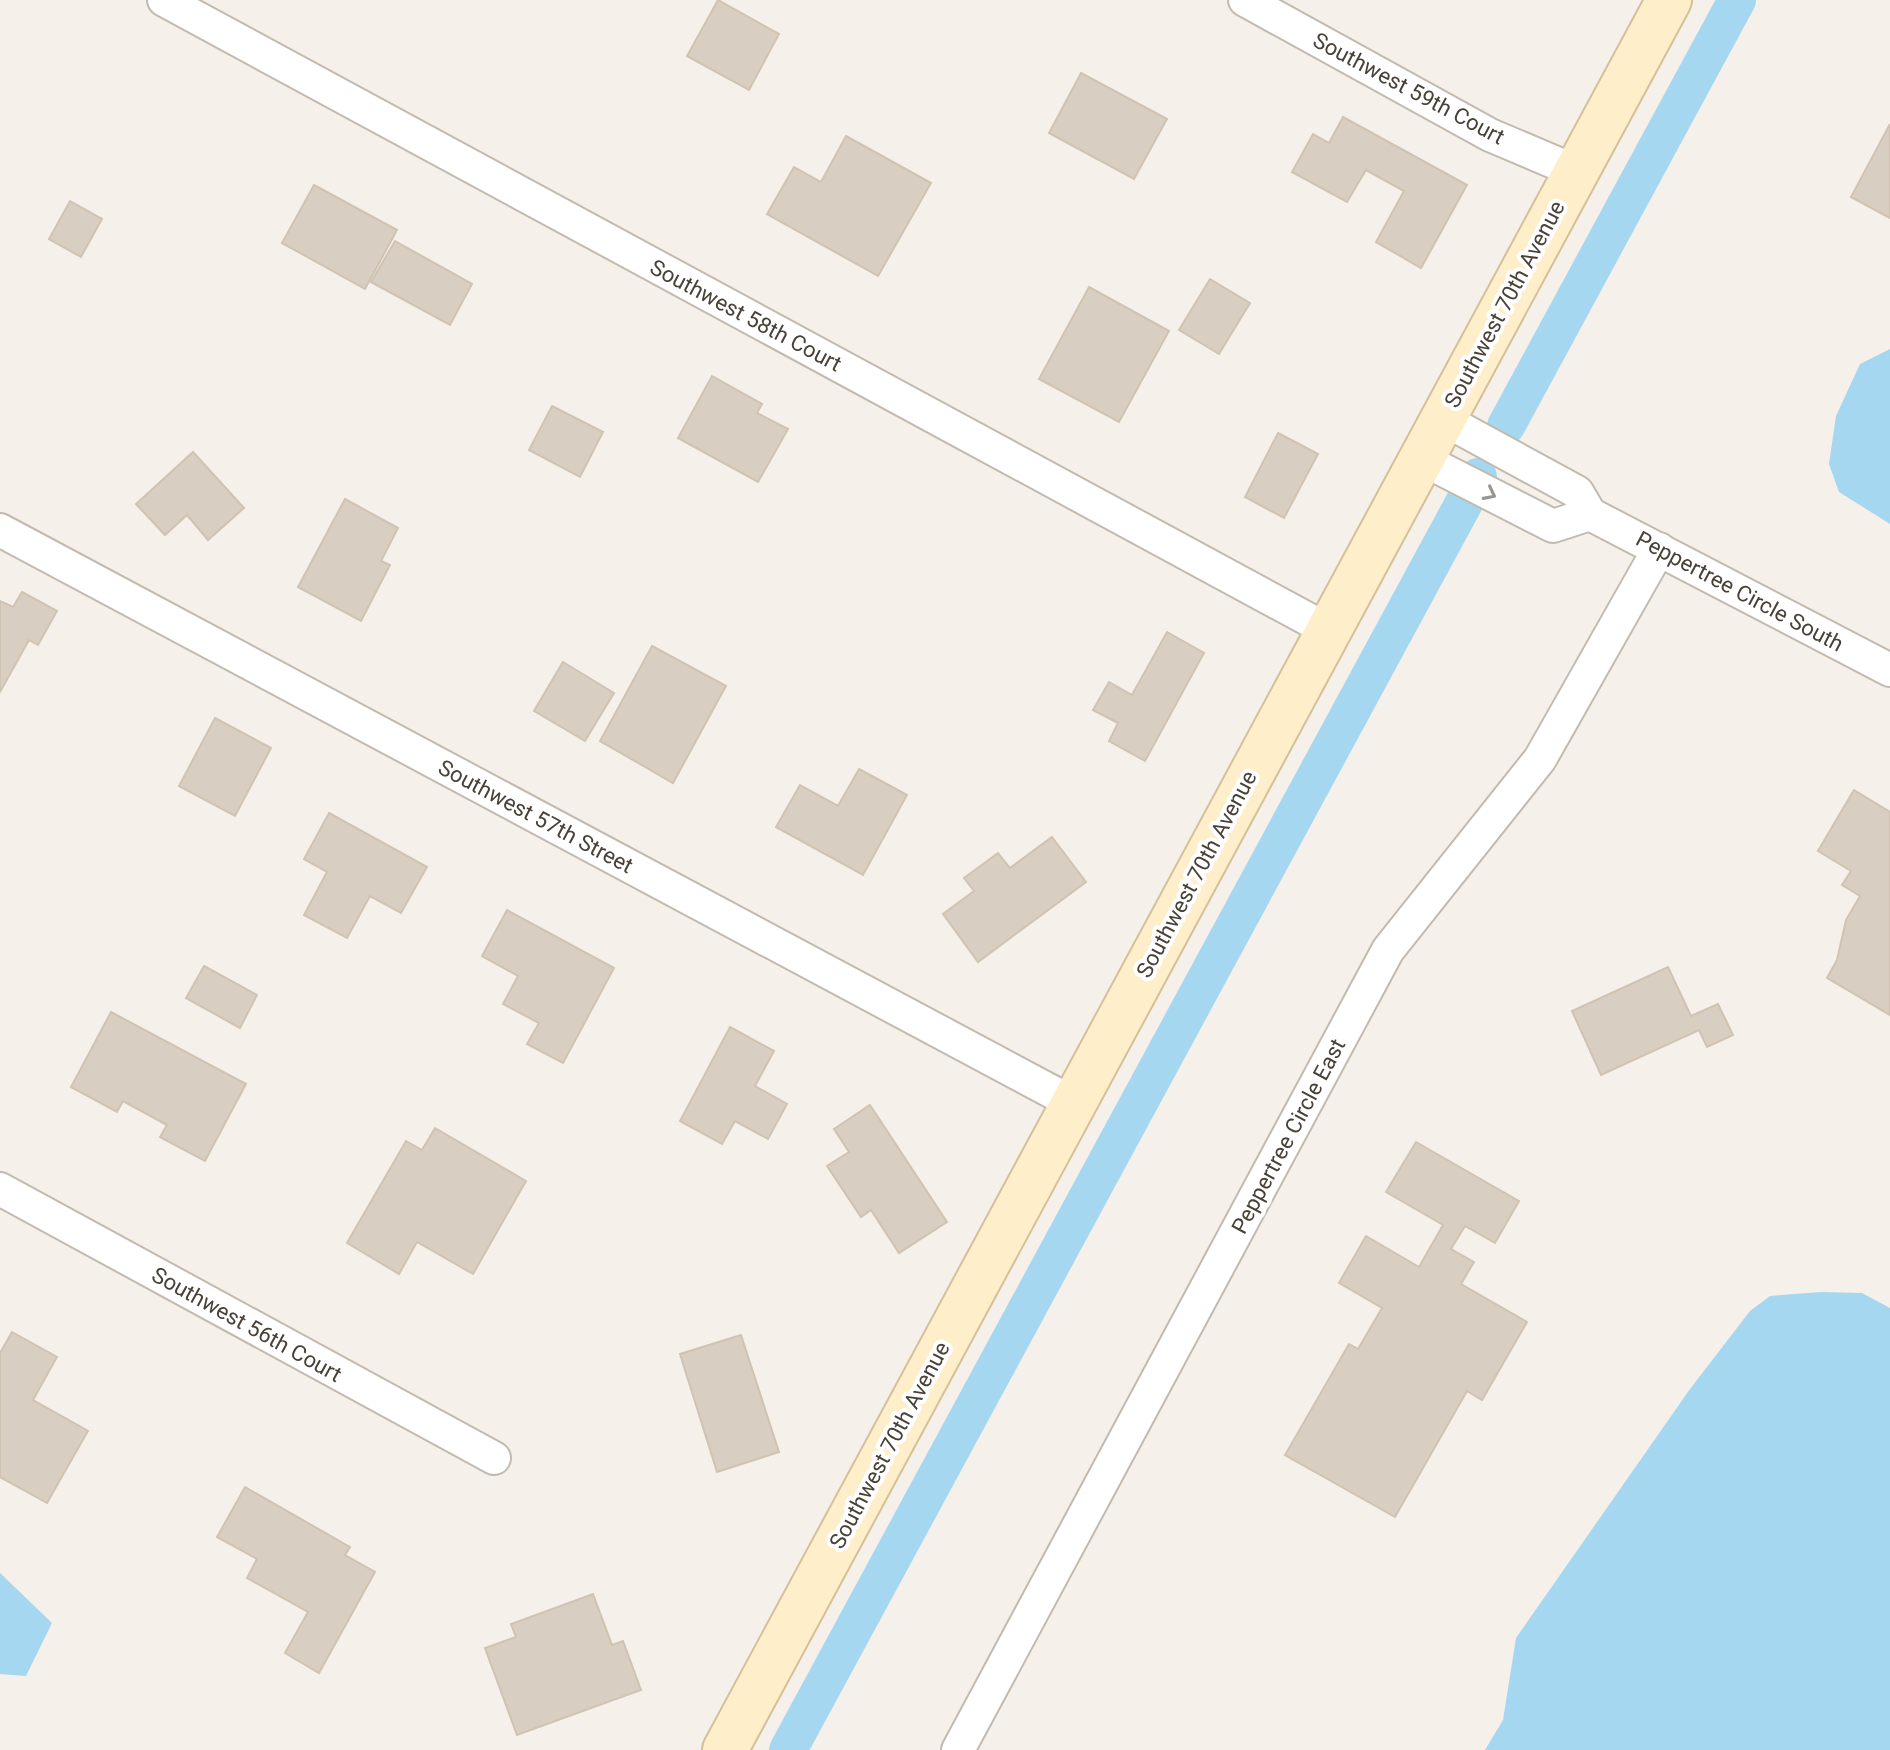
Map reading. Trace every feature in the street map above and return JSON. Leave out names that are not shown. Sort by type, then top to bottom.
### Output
[{"type":"street","name":"Southwest 58th Court","points":[[164,0],[1328,630]]},
{"type":"street","name":"Southwest 59th Court","points":[[1245,0],[1490,135],[1575,171]]},
{"type":"street","name":"Southwest 70th Avenue","points":[[725,1750],[1669,0]]},
{"type":"street","name":"Peppertree Circle South","points":[[1443,419],[1577,492],[1590,514],[1890,670]]},
{"type":"street","points":[[1420,458],[1553,526],[1590,514]]},
{"type":"street","name":"Southwest 57th Street","points":[[0,530],[1073,1103]]},
{"type":"street","name":"Peppertree Circle East","points":[[958,1750],[1388,950],[1540,759],[1659,549]]},
{"type":"street","name":"Southwest 56th Court","points":[[0,1189],[494,1458]]},
{"type":"water","points":[[1890,349],[1890,524],[1839,492],[1829,464],[1836,416],[1860,364]]},
{"type":"water","points":[[1862,1293],[1890,1308],[1890,1750],[1485,1750],[1503,1720],[1516,1638],[1690,1389],[1750,1311],[1770,1296]]},
{"type":"water","points":[[0,1573],[52,1623],[26,1676],[0,1674]]},
{"type":"building","points":[[718,0],[779,34],[749,90],[687,56]]},
{"type":"building","points":[[1081,73],[1167,119],[1134,179],[1049,133]]},
{"type":"building","points":[[1343,117],[1467,185],[1421,268],[1376,242],[1404,191],[1366,170],[1347,202],[1292,172],[1313,134],[1329,143]]},
{"type":"building","points":[[1890,124],[1890,218],[1851,197]]},
{"type":"building","points":[[846,136],[931,183],[878,276],[767,214],[794,167],[821,182]]},
{"type":"building","points":[[314,185],[397,230],[365,289],[282,243]]},
{"type":"building","points":[[70,201],[102,219],[81,257],[49,239]]},
{"type":"building","points":[[395,241],[472,284],[450,325],[371,282]]},
{"type":"building","points":[[1210,279],[1250,303],[1219,354],[1179,330]]},
{"type":"building","points":[[1089,287],[1169,331],[1119,422],[1039,379]]},
{"type":"building","points":[[712,376],[762,404],[757,413],[788,429],[758,482],[678,438]]},
{"type":"building","points":[[552,406],[603,432],[580,477],[529,450]]},
{"type":"building","points":[[1278,433],[1318,454],[1284,518],[1245,497]]},
{"type":"building","points":[[193,452],[244,508],[208,540],[187,515],[165,535],[136,504]]},
{"type":"building","points":[[345,499],[398,528],[381,561],[390,565],[361,621],[298,587]]},
{"type":"building","points":[[22,592],[57,611],[38,645],[29,640],[0,692],[0,601],[13,607]]},
{"type":"building","points":[[1167,632],[1204,653],[1145,761],[1109,741],[1118,723],[1093,710],[1109,682],[1132,695]]},
{"type":"building","points":[[652,646],[726,686],[673,783],[600,741]]},
{"type":"building","points":[[563,662],[614,693],[585,741],[534,711]]},
{"type":"building","points":[[215,718],[271,748],[235,816],[179,786]]},
{"type":"building","points":[[859,769],[907,795],[863,875],[776,827],[800,785],[838,806]]},
{"type":"building","points":[[1854,790],[1890,812],[1890,1015],[1827,978],[1837,960],[1846,920],[1860,896],[1842,885],[1851,871],[1818,851]]},
{"type":"building","points":[[329,813],[427,867],[401,913],[370,896],[347,938],[304,915],[327,872],[304,859]]},
{"type":"building","points":[[1052,837],[1086,882],[978,962],[943,914],[974,891],[964,878],[998,853],[1010,868]]},
{"type":"building","points":[[507,910],[614,968],[563,1063],[527,1044],[539,1023],[503,1004],[518,976],[482,956]]},
{"type":"building","points":[[204,966],[257,995],[240,1028],[186,998]]},
{"type":"building","points":[[1668,967],[1691,1016],[1718,1004],[1733,1035],[1707,1047],[1699,1030],[1601,1075],[1572,1011]]},
{"type":"building","points":[[111,1012],[246,1084],[205,1161],[160,1137],[167,1125],[123,1101],[117,1112],[71,1087]]},
{"type":"building","points":[[730,1027],[774,1051],[755,1086],[787,1104],[768,1139],[735,1121],[722,1144],[680,1121]]},
{"type":"building","points":[[870,1105],[947,1222],[899,1253],[871,1210],[861,1217],[827,1166],[849,1152],[834,1129]]},
{"type":"building","points":[[435,1128],[526,1181],[473,1274],[417,1242],[399,1274],[347,1243],[406,1141],[422,1150]]},
{"type":"building","points":[[1416,1142],[1519,1201],[1495,1243],[1465,1226],[1451,1249],[1474,1262],[1461,1284],[1527,1322],[1482,1400],[1467,1391],[1395,1517],[1285,1455],[1349,1344],[1358,1349],[1382,1308],[1339,1283],[1366,1236],[1419,1267],[1443,1225],[1386,1192]]},
{"type":"building","points":[[12,1332],[57,1357],[33,1400],[88,1431],[47,1503],[0,1477],[0,1353]]},
{"type":"building","points":[[741,1335],[779,1452],[717,1472],[680,1354]]},
{"type":"building","points":[[245,1487],[350,1547],[345,1555],[375,1572],[319,1673],[285,1653],[308,1612],[247,1578],[257,1559],[217,1537]]},
{"type":"building","points":[[593,1594],[612,1645],[623,1641],[641,1690],[517,1735],[485,1648],[516,1637],[511,1624]]},
{"type":"waterway","points":[[1506,426],[1737,0]]},
{"type":"waterway","points":[[788,1750],[1478,477]]}]
